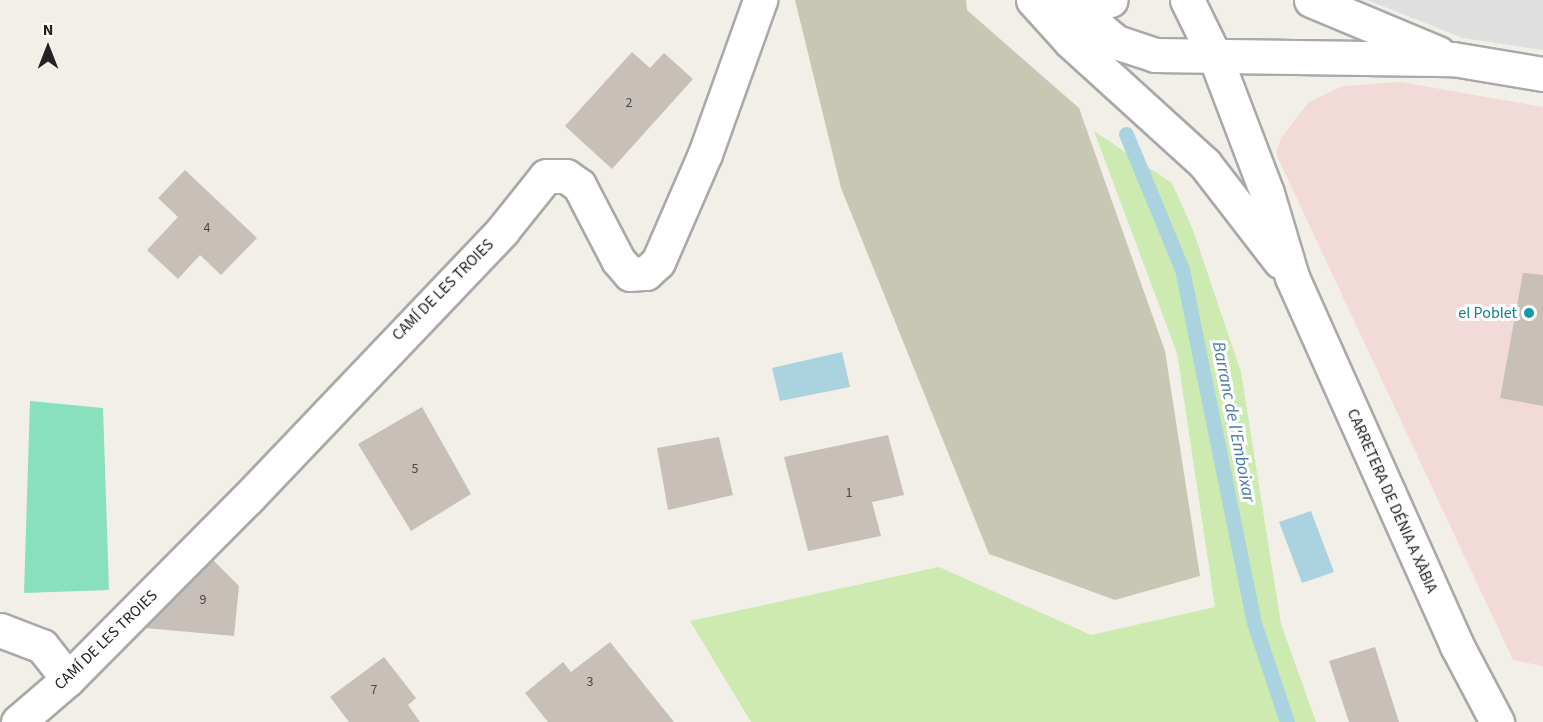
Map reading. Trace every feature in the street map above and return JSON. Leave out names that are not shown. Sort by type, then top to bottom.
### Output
[{"type":"street","name":"CAMÍ DE LES TROIES","points":[[18,722],[68,679],[248,498],[502,231],[546,176],[566,176],[579,184],[618,260],[630,274],[646,273],[658,262],[705,154],[760,0]]},
{"type":"street","points":[[1033,0],[1074,25],[1155,55],[1216,59],[1453,59],[1543,74]]},
{"type":"street","points":[[1040,0],[1074,25]]},
{"type":"street","points":[[1074,25],[1110,0]]},
{"type":"street","name":"CARRETERA DE DÉNIA A XÀBIA","points":[[1187,0],[1216,59],[1267,193],[1292,277],[1456,646],[1497,722]]},
{"type":"street","points":[[1311,0],[1453,59]]},
{"type":"street","name":"CARRETERA DE DÉNIA A XÀBIA","points":[[1074,25],[1205,164],[1292,277]]},
{"type":"street","points":[[0,630],[42,646],[68,679]]},
{"type":"shaded area","points":[[795,0],[966,0],[967,10],[1079,108],[1165,351],[1200,576],[1115,600],[989,554],[841,188]]},
{"type":"shaded area","points":[[1367,0],[1543,0],[1543,50],[1463,38]]},
{"type":"shaded area","name":"el Poblet","points":[[1401,82],[1543,107],[1543,666],[1513,660],[1276,154],[1281,138],[1309,102],[1343,86]]},
{"type":"green space","points":[[1094,131],[1172,183],[1193,230],[1241,372],[1281,624],[1316,722],[751,722],[690,621],[939,567],[1091,635],[1215,607],[1177,353]]},
{"type":"green space","points":[[30,401],[103,408],[109,590],[24,593]]},
{"type":"water","points":[[842,352],[850,387],[780,401],[772,368]]},
{"type":"water","points":[[1311,511],[1334,572],[1302,583],[1279,522]]},
{"type":"building","points":[[632,52],[650,68],[664,53],[693,79],[612,169],[565,126]]},
{"type":"building","points":[[185,170],[257,238],[221,275],[200,255],[178,279],[147,250],[178,217],[158,198]]},
{"type":"building","name":"el Poblet","points":[[1523,273],[1543,275],[1543,406],[1500,398]]},
{"type":"building","points":[[422,407],[471,494],[411,531],[358,444]]},
{"type":"building","points":[[888,435],[904,495],[872,502],[881,536],[808,551],[784,457]]},
{"type":"building","points":[[719,437],[733,495],[668,510],[657,448]]},
{"type":"building","points":[[213,560],[239,586],[234,636],[145,628]]},
{"type":"building","points":[[610,642],[674,722],[548,722],[525,693],[563,662],[571,672]]},
{"type":"building","points":[[1375,647],[1399,722],[1349,722],[1329,661]]},
{"type":"building","points":[[384,657],[416,698],[408,705],[420,722],[349,722],[330,697]]},
{"type":"waterway","name":"Barranc de l'Emboixar","points":[[1126,134],[1182,269],[1254,623],[1287,722]]},
{"type":"place","name":"el Poblet","points":[[1529,313]]}]
